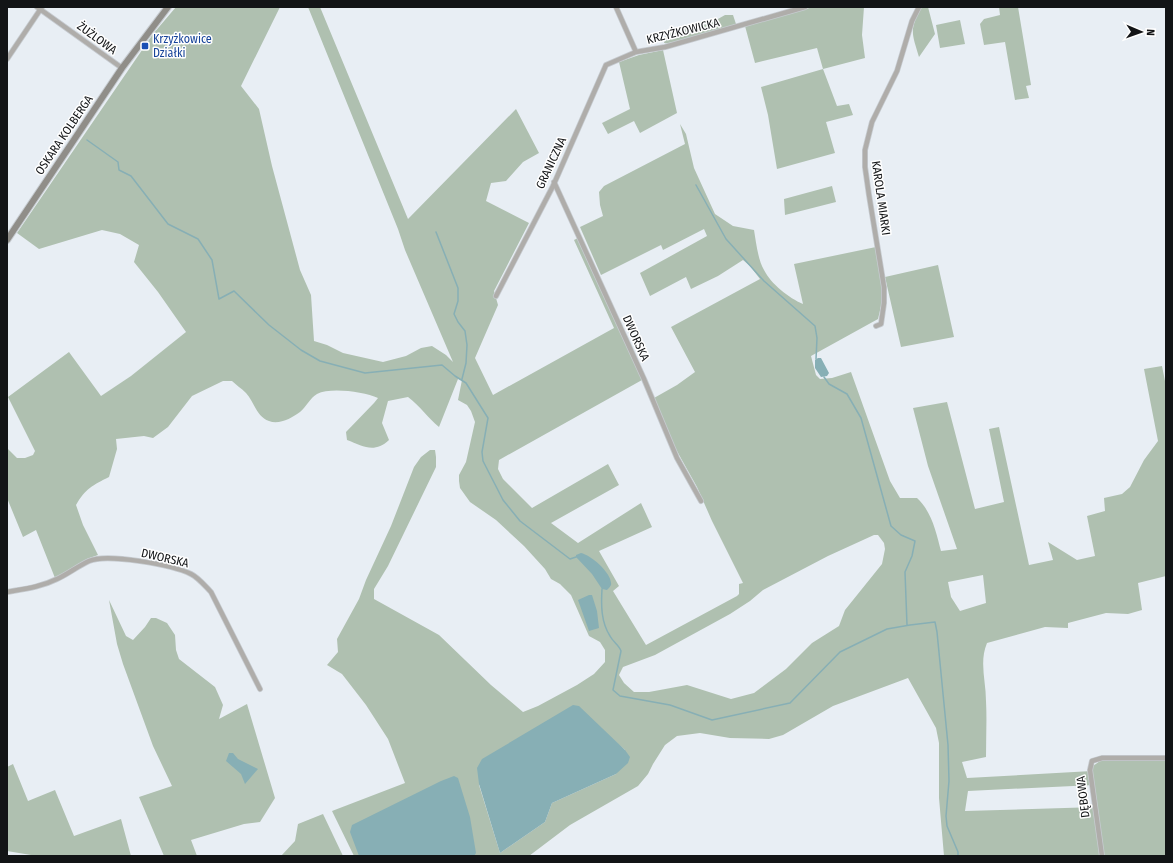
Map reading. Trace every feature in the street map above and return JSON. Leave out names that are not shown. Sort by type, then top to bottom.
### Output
[{"type":"main road","name":"OSKARA KOLBERGA","points":[[7,240],[122,68],[168,7]]},
{"type":"street","name":"KRZYŻKOWICKA","points":[[616,7],[636,52],[666,47],[805,7]]},
{"type":"street","name":"KAROLA MIARKI","points":[[876,326],[881,324],[884,286],[865,167],[865,150],[872,122],[897,71],[912,21],[919,7]]},
{"type":"street","name":"ŻUŻLOWA","points":[[7,58],[40,8],[122,68]]},
{"type":"street","name":"GRANICZNA","points":[[496,296],[554,182],[606,65],[636,52]]},
{"type":"street","name":"DWORSKA","points":[[554,182],[644,379],[677,458],[701,501]]},
{"type":"street","name":"DWORSKA","points":[[7,592],[41,586],[58,579],[89,561],[96,560],[121,559],[161,565],[181,570],[192,575],[211,592],[260,689]]},
{"type":"street","name":"DĘBOWA","points":[[1102,856],[1090,770],[1092,761],[1102,758],[1166,758]]},
{"type":"green space","points":[[176,7],[280,7],[241,86],[259,109],[272,166],[300,270],[311,295],[314,341],[327,345],[343,353],[383,362],[406,356],[421,348],[432,346],[446,355],[453,362],[405,250],[398,229],[308,7],[320,7],[408,219],[516,109],[539,153],[523,162],[506,181],[491,183],[486,201],[529,223],[494,291],[498,305],[475,358],[493,395],[614,328],[574,240],[578,238],[642,380],[499,460],[498,469],[503,479],[532,508],[608,464],[619,485],[551,523],[578,543],[641,503],[652,527],[599,551],[619,586],[613,591],[646,645],[737,596],[739,594],[739,584],[743,583],[697,487],[673,444],[654,398],[677,385],[695,372],[671,327],[760,279],[750,266],[743,260],[718,276],[691,289],[686,277],[650,296],[640,273],[707,236],[704,229],[663,250],[661,245],[601,275],[580,227],[603,216],[599,192],[604,186],[685,144],[680,124],[686,134],[694,168],[715,214],[733,226],[754,230],[756,245],[764,270],[781,290],[792,298],[803,304],[794,264],[876,247],[883,289],[878,319],[811,356],[816,375],[820,379],[832,378],[851,372],[890,481],[900,498],[917,498],[922,504],[933,523],[941,551],[957,549],[928,466],[913,408],[947,402],[975,509],[1004,502],[989,429],[999,427],[1029,565],[1053,560],[1048,542],[1077,560],[1095,556],[1087,516],[1105,511],[1104,498],[1122,494],[1130,487],[1144,460],[1158,441],[1144,369],[1162,366],[1166,386],[1166,576],[1138,583],[1142,610],[1128,614],[1106,613],[1068,623],[1068,628],[1045,627],[987,643],[983,657],[986,694],[986,757],[962,762],[967,778],[1092,771],[1093,766],[1100,761],[1166,761],[1166,856],[944,856],[939,798],[939,743],[936,728],[908,678],[833,706],[783,735],[769,739],[730,738],[700,733],[677,736],[665,745],[648,774],[638,786],[570,825],[529,856],[354,856],[332,811],[405,783],[388,739],[366,705],[342,674],[327,665],[338,652],[337,639],[359,599],[366,580],[391,526],[414,467],[421,457],[430,450],[435,450],[436,467],[388,566],[374,589],[374,599],[439,635],[491,685],[523,712],[538,706],[594,674],[605,662],[605,650],[600,642],[589,636],[571,595],[560,584],[551,579],[545,569],[524,546],[496,520],[470,502],[460,488],[459,475],[466,462],[475,422],[467,405],[458,400],[462,380],[458,379],[439,427],[408,397],[388,401],[382,423],[389,440],[378,447],[373,448],[368,448],[347,440],[346,432],[378,398],[348,391],[323,392],[317,394],[310,400],[300,412],[285,420],[273,422],[261,416],[246,393],[232,381],[223,381],[192,396],[168,427],[153,438],[144,436],[116,439],[117,449],[109,477],[90,488],[76,505],[83,525],[98,555],[87,559],[55,578],[36,530],[23,537],[7,498],[7,448],[17,458],[25,458],[33,455],[35,451],[8,397],[69,352],[101,396],[131,376],[186,332],[158,292],[134,262],[139,245],[120,234],[102,230],[39,249],[17,233],[153,34]],"holes":[[[874,535],[878,535],[884,543],[885,549],[882,564],[845,610],[839,626],[812,643],[786,669],[754,693],[731,699],[687,685],[649,692],[634,692],[624,683],[619,675],[623,667],[655,655],[730,614],[750,601],[763,590],[828,556]],[[983,575],[986,603],[960,611],[951,597],[948,582]],[[610,737],[625,750],[616,774],[552,803],[545,822],[500,853],[479,785]],[[1094,785],[1097,807],[965,811],[968,791]]]},
{"type":"green space","points":[[813,7],[864,7],[862,35],[865,58],[823,69],[817,48],[755,63],[745,26]]},
{"type":"green space","points":[[921,7],[928,7],[935,34],[919,57],[913,37],[913,27]]},
{"type":"green space","points":[[999,7],[1018,7],[1031,85],[1026,86],[1029,98],[1015,100],[1005,42],[984,45],[980,24],[984,19],[1000,15]]},
{"type":"green space","points":[[725,15],[733,15],[736,24],[687,39],[664,43],[666,35],[677,29],[709,24]]},
{"type":"green space","points":[[960,20],[965,44],[940,48],[936,25]]},
{"type":"green space","points":[[663,50],[677,113],[640,133],[634,121],[608,134],[602,123],[630,109],[619,62],[639,55]]},
{"type":"green space","points":[[823,69],[837,106],[849,104],[853,115],[826,122],[835,153],[777,169],[768,115],[761,87]]},
{"type":"green space","points":[[832,186],[836,202],[785,215],[784,199]]},
{"type":"green space","points":[[938,265],[954,337],[901,347],[885,277]]},
{"type":"green space","points":[[109,600],[126,636],[133,640],[151,618],[156,618],[167,623],[175,635],[176,650],[179,659],[215,687],[223,705],[219,719],[247,704],[275,798],[260,822],[244,824],[191,840],[197,856],[164,856],[139,797],[172,786],[153,746],[123,664],[117,644]]},
{"type":"green space","points":[[13,764],[28,801],[55,790],[74,836],[121,819],[131,856],[37,856],[7,851],[7,767]]},
{"type":"green space","points":[[323,814],[343,856],[281,856],[295,841],[298,824]]},
{"type":"water","points":[[821,358],[829,373],[827,376],[821,377],[815,368],[815,360]]},
{"type":"water","points":[[581,553],[595,561],[609,576],[611,585],[607,590],[602,589],[592,574],[576,557],[576,555]]},
{"type":"water","points":[[592,595],[597,611],[599,628],[589,631],[578,600]]},
{"type":"water","points":[[573,705],[579,706],[625,750],[630,757],[628,763],[616,774],[552,803],[545,822],[500,853],[479,784],[477,768],[482,759]]},
{"type":"water","points":[[229,753],[233,753],[238,759],[258,769],[245,784],[241,774],[226,761]]},
{"type":"water","points":[[454,776],[458,778],[470,817],[476,853],[474,856],[359,856],[350,832],[352,825]]},
{"type":"waterway","points":[[87,140],[118,162],[119,170],[131,176],[168,224],[198,239],[212,260],[219,299],[234,291],[269,325],[301,350],[320,361],[365,373],[442,365],[466,383],[488,418],[482,452],[483,461],[503,500],[520,521],[570,559],[576,557]]},
{"type":"waterway","points":[[696,185],[726,239],[764,281],[815,326],[817,338],[816,359]]},
{"type":"waterway","points":[[436,232],[458,288],[458,301],[454,314],[465,331],[467,345],[466,363],[462,379]]},
{"type":"waterway","points":[[824,377],[829,384],[847,394],[861,418],[891,526],[901,535],[915,541],[912,556],[905,572],[907,625]]},
{"type":"waterway","points":[[602,589],[603,619],[607,631],[621,651],[613,690],[620,696],[670,705],[712,720],[790,703],[840,652],[887,629],[935,622],[948,745],[949,781],[946,816],[947,826],[958,852],[958,856]]},
{"type":"place","name":"Krzyżkowice Działki","points":[[145,46]]}]
